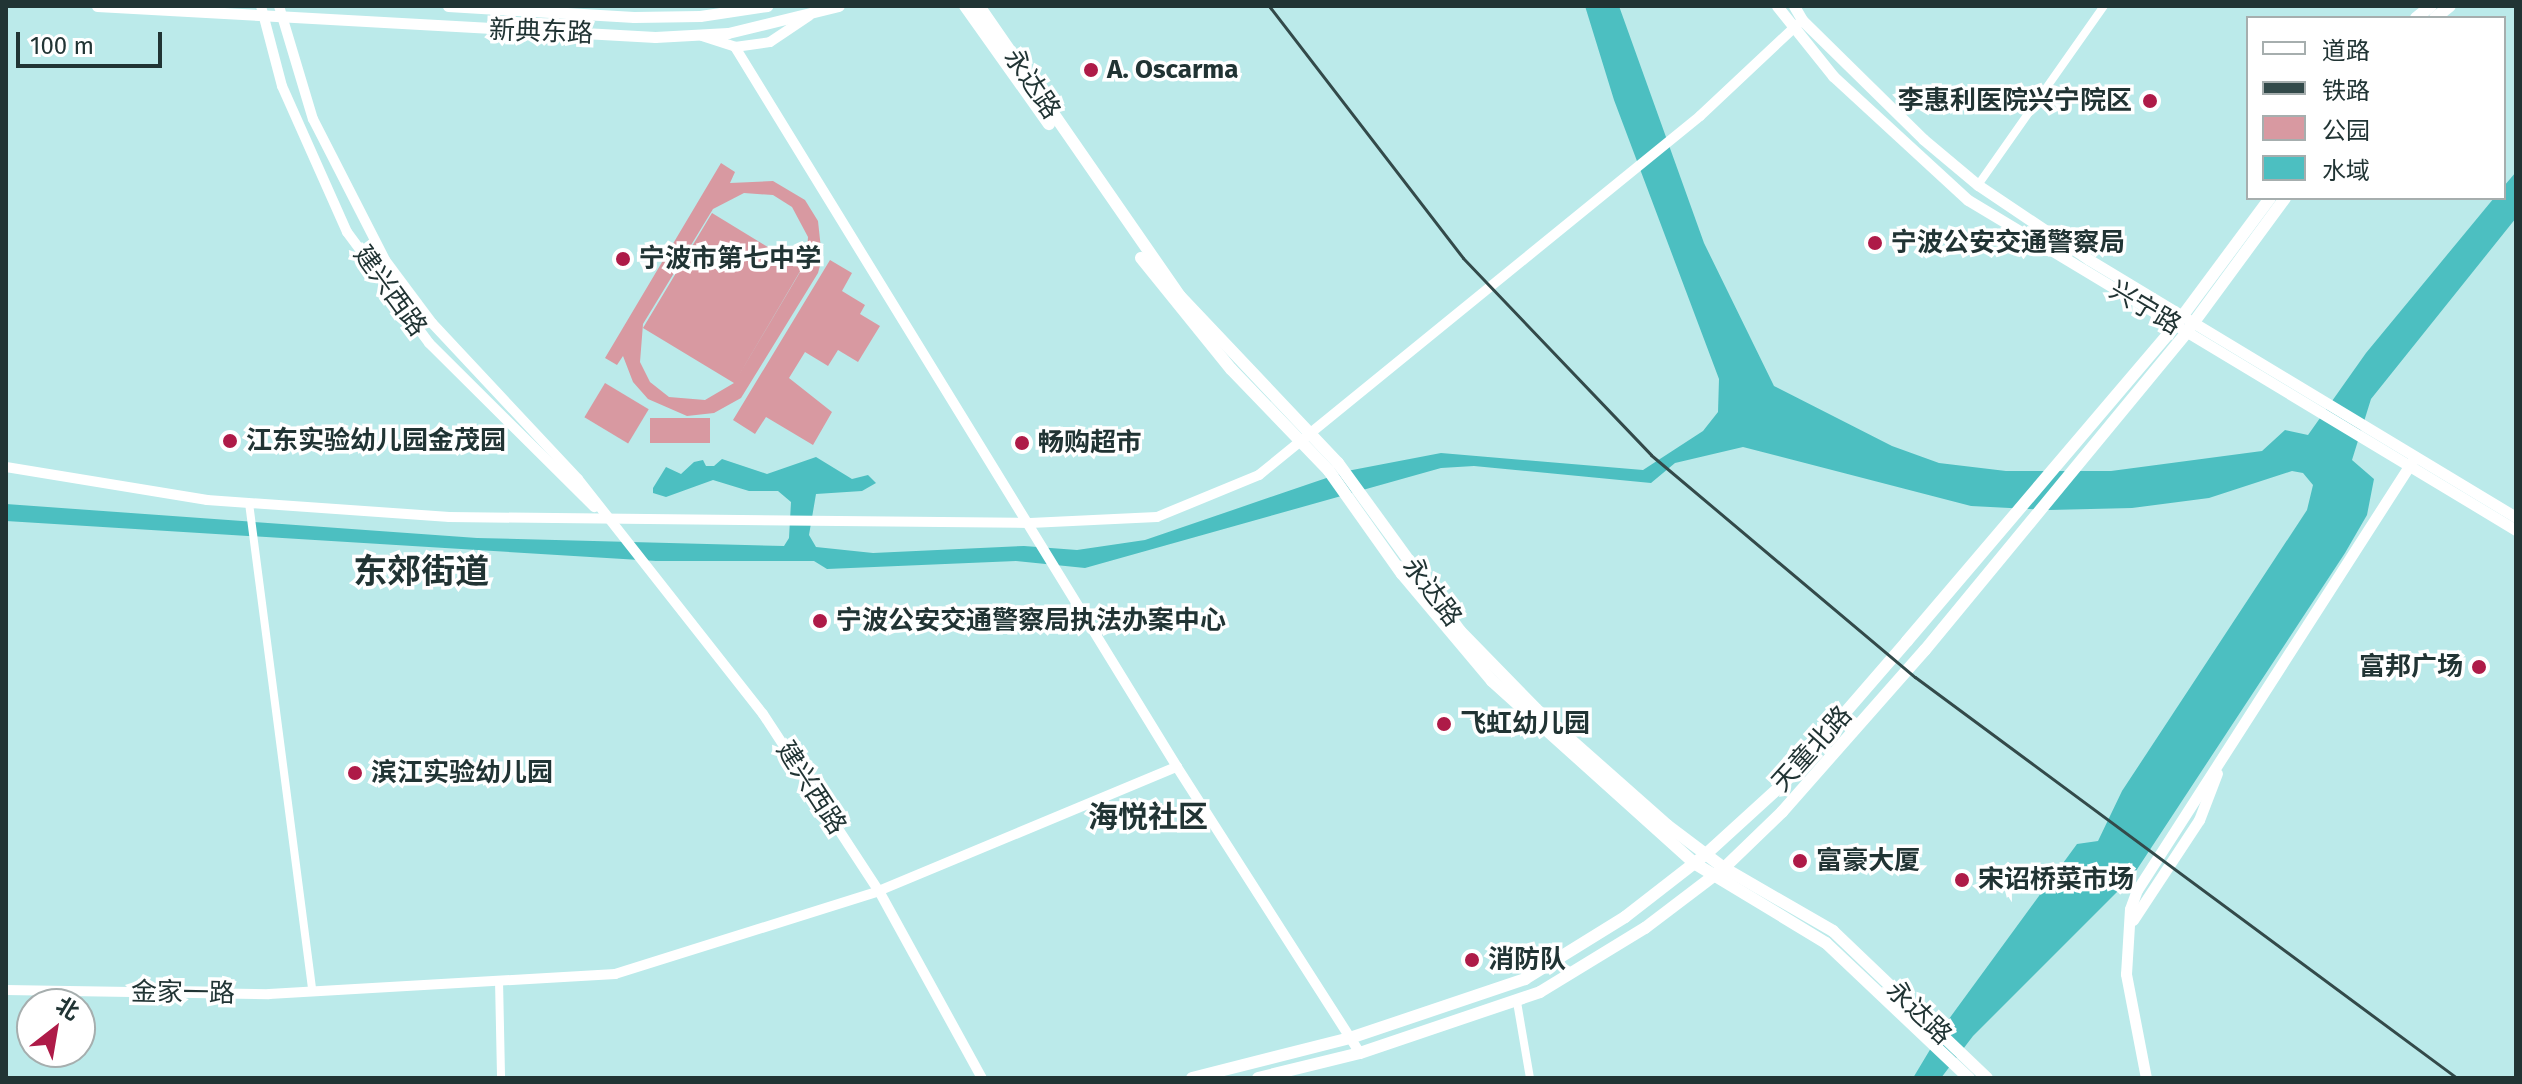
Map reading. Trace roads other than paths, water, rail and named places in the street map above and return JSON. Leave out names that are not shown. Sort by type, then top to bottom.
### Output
[{"type":"main road","name":"新典东路","points":[[97,6],[280,11],[483,30],[696,34],[809,16],[839,6]]},
{"type":"main road","name":"新典东路","points":[[448,6],[634,17],[767,6]]},
{"type":"main road","name":"永达路","points":[[965,6],[1174,303],[1307,436]]},
{"type":"main road","name":"永达路","points":[[979,6],[1180,296],[1307,436],[1470,641],[1564,734],[1700,859],[1712,877],[1826,943],[1978,1075]]},
{"type":"main road","name":"兴宁路","points":[[1777,6],[1791,29],[1833,76],[1968,200],[2412,461]]},
{"type":"main road","name":"兴宁路","points":[[1794,6],[1802,20],[1978,185],[2184,325]]},
{"type":"main road","name":"天童北路","points":[[1258,1078],[1360,1053],[1517,1002],[1645,928],[1724,868],[1782,812],[2020,536],[2184,325],[2269,200]]},
{"type":"main road","points":[[2184,325],[2283,200]]},
{"type":"main road","name":"天童北路","points":[[1192,1078],[1350,1038],[1525,979],[1625,917],[1700,859],[1785,782],[2057,461],[2184,325]]},
{"type":"main road","points":[[2412,461],[2516,517]]},
{"type":"main road","points":[[2412,461],[2516,530]]},
{"type":"main road","points":[[2146,1078],[2126,974],[2128,932],[2146,894],[2199,820],[2222,759],[2412,461]]},
{"type":"main road","name":"永达路","points":[[1700,859],[1724,868],[1833,931],[1922,1025]]},
{"type":"street","points":[[1978,185],[2104,6]]},
{"type":"street","name":"建兴西路","points":[[262,10],[310,157],[347,232],[379,279],[429,343],[612,523]]},
{"type":"street","name":"建兴西路","points":[[280,11],[313,119],[385,260],[432,323],[612,523],[763,714],[879,891],[982,1078]]},
{"type":"street","points":[[696,34],[735,47],[770,42],[809,16]]},
{"type":"street","points":[[6,467],[249,506],[481,518],[612,523],[1030,523],[1157,517],[1259,475],[1675,137],[1802,20]]},
{"type":"street","points":[[735,47],[1177,767],[1360,1053]]},
{"type":"street","points":[[249,506],[312,990]]},
{"type":"street","name":"金家一路","points":[[6,990],[269,994],[615,974],[879,891],[1177,767]]},
{"type":"street","points":[[499,980],[501,1078]]},
{"type":"street","points":[[1517,1002],[1530,1078]]},
{"type":"water","points":[[1585,6],[1619,6],[1704,243],[1774,386],[1892,446],[1939,463],[2006,471],[2111,471],[2262,451],[2285,430],[2308,435],[2366,353],[2492,200],[2506,200],[2506,184],[2516,172],[2516,218],[2371,399],[2352,460],[2374,479],[2367,515],[2345,553],[2132,877],[1973,1036],[1941,1078],[1913,1078],[1946,1023],[2077,844],[2098,841],[2122,791],[2307,510],[2313,485],[2303,473],[2292,471],[2209,498],[2132,508],[2049,510],[1971,506],[1743,447],[1675,463],[1651,483],[1474,466],[1441,468],[1085,568],[1016,561],[827,569],[814,561],[656,561],[6,521],[6,504],[477,538],[784,546],[789,538],[791,502],[778,491],[749,491],[713,480],[666,497],[653,493],[653,488],[666,467],[681,474],[694,462],[703,460],[706,466],[714,466],[722,459],[767,474],[816,457],[852,479],[868,475],[876,483],[862,491],[816,494],[809,535],[816,547],[873,553],[1024,546],[1077,550],[1145,540],[1347,471],[1441,453],[1643,470],[1703,431],[1718,412],[1719,379],[1614,100]]},
{"type":"railway","points":[[1269,6],[1463,258],[1651,455],[1915,677],[2457,1078]]},
{"type":"place","name":"A. Oscarma","points":[[1091,70]]},
{"type":"place","name":"李惠利医院兴宁院区","points":[[2150,101]]},
{"type":"place","name":"宁波公安交通警察局","points":[[1875,243]]},
{"type":"place","name":"宁波市第七中学","points":[[623,259]]},
{"type":"place","name":"江东实验幼儿园金茂园","points":[[230,441]]},
{"type":"place","name":"畅购超市","points":[[1022,443]]},
{"type":"place","name":"宁波公安交通警察局执法办案中心","points":[[820,621]]},
{"type":"place","name":"富邦广场","points":[[2479,667]]},
{"type":"place","name":"飞虹幼儿园","points":[[1444,724]]},
{"type":"place","name":"滨江实验幼儿园","points":[[355,773]]},
{"type":"place","name":"富豪大厦","points":[[1800,861]]},
{"type":"place","name":"宋诏桥菜市场","points":[[1962,880]]},
{"type":"place","name":"消防队","points":[[1472,960]]},
{"type":"district","name":"东郊街道","points":[[421,572]]},
{"type":"district","name":"海悦社区","points":[[1148,817]]}]
